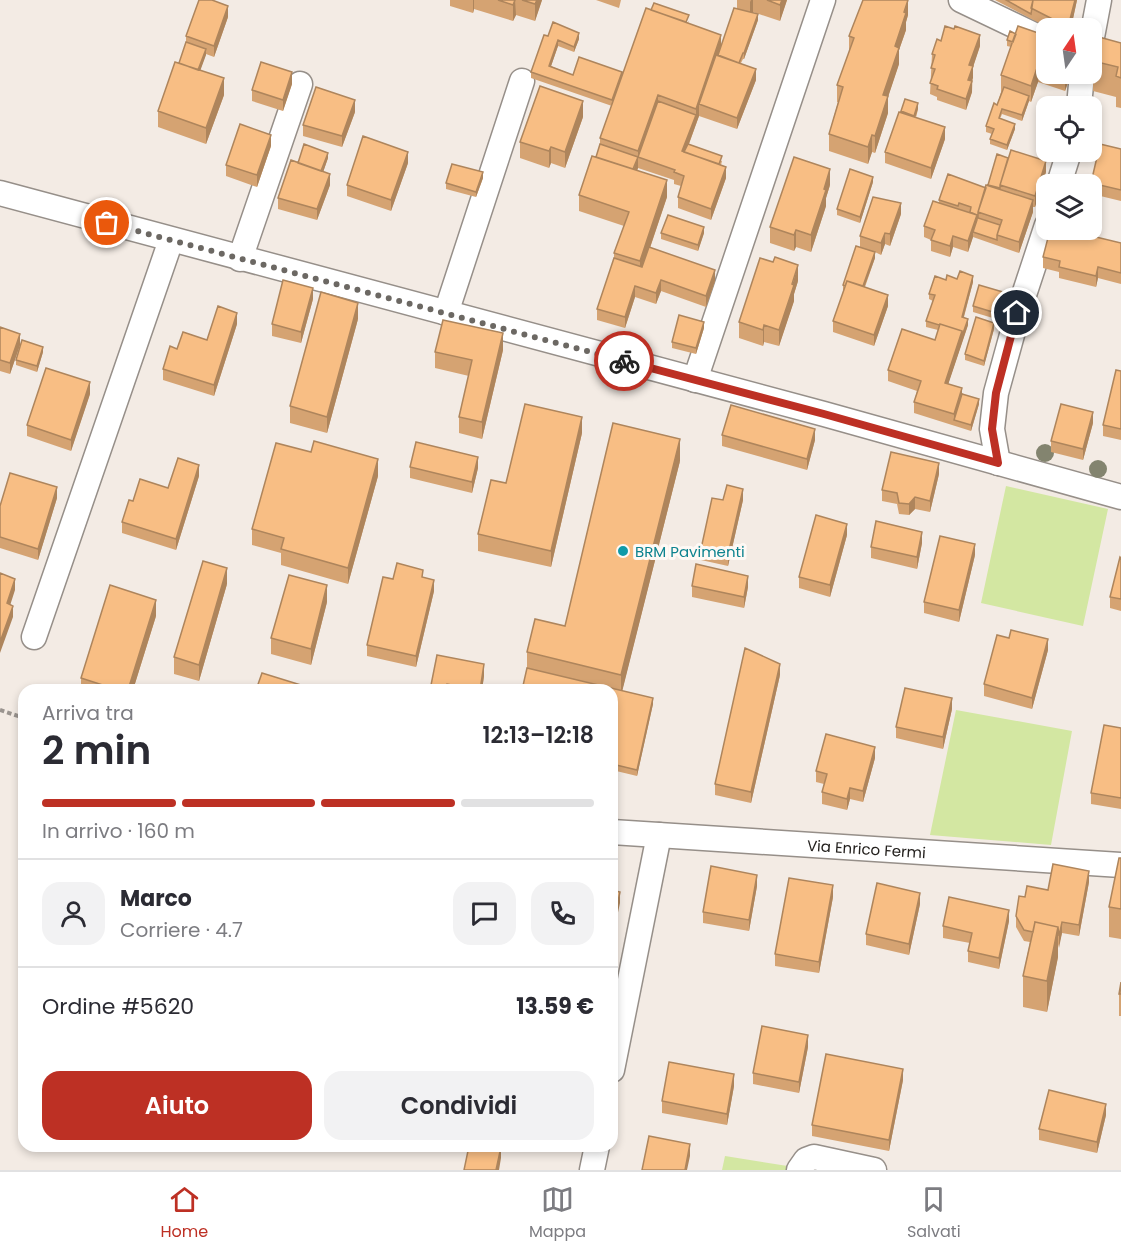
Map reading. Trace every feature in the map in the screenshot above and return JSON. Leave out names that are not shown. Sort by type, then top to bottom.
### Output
[{"type":"street","points":[[695,380],[824,0]]},
{"type":"street","points":[[961,0],[1036,36]]},
{"type":"street","points":[[1097,18],[1099,0]]},
{"type":"street","points":[[446,313],[522,81]]},
{"type":"street","points":[[240,259],[300,84]]},
{"type":"street","points":[[0,193],[1121,496]]},
{"type":"street","points":[[34,637],[171,240]]},
{"type":"street","points":[[998,463],[992,429],[996,393],[1017,313],[1042,240]]},
{"type":"street","name":"Via Enrico Fermi","points":[[618,832],[1121,865]]},
{"type":"street","points":[[618,1040],[659,835]]},
{"type":"street","points":[[592,1170],[596,1152]]},
{"type":"street","points":[[799,1170],[806,1160],[814,1158],[874,1170]]},
{"type":"path","points":[[0,710],[18,715]]},
{"type":"green space","points":[[1006,486],[1108,509],[1083,626],[981,603]]},
{"type":"green space","points":[[956,710],[1072,731],[1051,845],[930,835]]},
{"type":"green space","points":[[725,1156],[794,1167],[793,1170],[722,1170]]},
{"type":"building","points":[[199,0],[212,0],[228,6],[214,46],[186,36]]},
{"type":"building","points":[[498,0],[515,0],[513,5]]},
{"type":"building","points":[[522,0],[537,0],[535,4]]},
{"type":"building","points":[[767,0],[782,0],[780,5]]},
{"type":"building","points":[[863,0],[908,0],[895,46],[899,48],[883,95],[888,96],[875,136],[872,135],[868,147],[829,134],[843,87],[837,85],[854,38],[849,36]]},
{"type":"building","points":[[1006,0],[1033,0],[1031,14]]},
{"type":"building","points":[[1033,0],[1075,0],[1070,18],[1050,18],[1031,8]]},
{"type":"building","points":[[654,3],[689,15],[686,22],[651,10]]},
{"type":"building","points":[[646,8],[721,35],[696,109],[658,95],[638,151],[600,138]]},
{"type":"building","points":[[734,8],[758,14],[739,63],[718,55]]},
{"type":"building","points":[[553,22],[579,33],[574,47],[558,40],[549,66],[573,75],[579,57],[622,72],[612,100],[531,72],[544,35],[548,36]]},
{"type":"building","points":[[945,26],[954,29],[955,26],[980,35],[969,65],[973,66],[968,80],[972,81],[966,99],[937,89],[938,86],[930,83],[935,69],[931,68],[935,55],[932,54],[937,39],[941,41]]},
{"type":"building","points":[[1018,26],[1036,32],[1036,71],[1031,86],[1001,75]]},
{"type":"building","points":[[1010,31],[1016,34],[1013,42],[1007,40]]},
{"type":"building","points":[[1102,38],[1121,43],[1121,78],[1116,76],[1118,67],[1102,63]]},
{"type":"building","points":[[186,42],[206,49],[198,70],[179,63]]},
{"type":"building","points":[[716,55],[756,69],[737,118],[699,104]]},
{"type":"building","points":[[175,62],[224,78],[206,128],[158,111]]},
{"type":"building","points":[[261,62],[292,72],[283,100],[252,90]]},
{"type":"building","points":[[540,86],[583,101],[565,152],[551,147],[549,151],[520,142]]},
{"type":"building","points":[[316,87],[355,100],[342,136],[303,125]]},
{"type":"building","points":[[1004,87],[1029,96],[1022,115],[1002,109],[999,118],[1015,124],[1007,145],[990,139],[994,129],[986,126],[994,103],[997,105]]},
{"type":"building","points":[[905,99],[918,103],[914,116],[901,111]]},
{"type":"building","points":[[658,101],[696,115],[682,151],[726,167],[711,209],[678,197],[684,176],[674,172],[675,170],[638,157]]},
{"type":"building","points":[[899,112],[945,127],[931,168],[885,152]]},
{"type":"building","points":[[240,124],[271,135],[257,175],[226,165]]},
{"type":"building","points":[[363,136],[408,152],[391,200],[347,185]]},
{"type":"building","points":[[304,144],[328,153],[321,171],[298,163]]},
{"type":"building","points":[[600,144],[638,157],[633,169],[596,157]]},
{"type":"building","points":[[688,144],[722,156],[719,164],[684,152]]},
{"type":"building","points":[[1102,144],[1121,149],[1121,190],[1102,186],[1102,174],[1093,174],[1096,162],[1102,162]]},
{"type":"building","points":[[1011,150],[1036,158],[1036,162],[1046,162],[1042,174],[1036,174],[1035,196],[1000,185]]},
{"type":"building","points":[[997,154],[1008,158],[1000,188],[988,185]]},
{"type":"building","points":[[592,156],[667,180],[640,261],[614,253],[629,212],[579,195]]},
{"type":"building","points":[[794,157],[830,169],[824,189],[826,190],[811,235],[796,230],[794,235],[770,227]]},
{"type":"building","points":[[291,160],[330,174],[317,209],[278,198]]},
{"type":"building","points":[[452,164],[483,172],[476,192],[446,183]]},
{"type":"building","points":[[850,169],[873,177],[860,217],[837,209]]},
{"type":"building","points":[[948,174],[986,188],[978,218],[1000,225],[997,240],[973,232],[977,215],[970,212],[971,207],[959,203],[958,206],[939,200]]},
{"type":"building","points":[[986,185],[1033,200],[1019,242],[997,235],[1002,220],[978,212]]},
{"type":"building","points":[[873,197],[901,203],[890,234],[885,233],[881,243],[860,236]]},
{"type":"building","points":[[933,201],[977,215],[968,241],[953,236],[950,246],[931,240],[935,230],[924,226]]},
{"type":"building","points":[[668,215],[704,227],[698,245],[661,233]]},
{"type":"building","points":[[1102,238],[1121,243],[1121,273],[1098,267],[1096,276],[1059,267],[1060,261],[1043,257],[1047,240]]},
{"type":"building","points":[[856,246],[875,252],[863,286],[847,281],[845,286],[843,285]]},
{"type":"building","points":[[649,247],[715,270],[706,296],[661,280],[656,293],[635,286],[625,317],[597,309],[614,258],[642,267]]},
{"type":"building","points":[[775,257],[798,265],[779,330],[764,325],[763,330],[739,322],[760,258],[773,262]]},
{"type":"building","points":[[960,271],[973,276],[962,317],[968,319],[962,336],[962,331],[926,321],[935,295],[929,294],[935,276],[946,280],[947,275],[957,279]]},
{"type":"building","points":[[283,280],[313,288],[301,332],[272,324]]},
{"type":"building","points":[[847,281],[888,295],[874,335],[833,321]]},
{"type":"building","points":[[979,285],[1003,292],[996,313],[973,306]]},
{"type":"building","points":[[321,292],[358,303],[327,417],[290,406]]},
{"type":"building","points":[[218,306],[237,313],[214,385],[163,369],[170,346],[177,349],[183,332],[207,340]]},
{"type":"building","points":[[679,315],[704,322],[696,348],[672,342]]},
{"type":"building","points":[[976,317],[994,323],[984,361],[965,354]]},
{"type":"building","points":[[443,320],[503,333],[482,422],[459,417],[472,360],[435,352]]},
{"type":"building","points":[[940,324],[962,331],[945,383],[962,388],[954,414],[914,402],[921,381],[888,370],[902,329],[935,340]]},
{"type":"building","points":[[0,327],[20,334],[10,363],[0,360]]},
{"type":"building","points":[[22,340],[43,347],[37,366],[16,360]]},
{"type":"building","points":[[46,368],[90,382],[71,440],[27,425]]},
{"type":"building","points":[[1116,370],[1121,371],[1121,429],[1103,425]]},
{"type":"building","points":[[962,394],[979,399],[971,425],[954,420]]},
{"type":"building","points":[[525,404],[582,417],[551,551],[478,534],[491,480],[506,483]]},
{"type":"building","points":[[1061,404],[1093,412],[1083,449],[1051,441]]},
{"type":"building","points":[[731,405],[815,429],[807,459],[722,435]]},
{"type":"building","name":"BRM Pavimenti","points":[[613,423],[680,439],[621,675],[527,652],[535,619],[565,626]]},
{"type":"building","points":[[314,441],[378,459],[348,568],[281,549],[284,538],[252,529],[276,443],[311,452]]},
{"type":"building","points":[[416,442],[478,457],[472,482],[410,467]]},
{"type":"building","points":[[891,452],[939,463],[930,501],[915,497],[909,504],[899,503],[897,493],[882,490]]},
{"type":"building","points":[[178,458],[199,465],[176,539],[122,522],[129,500],[133,501],[140,479],[168,488]]},
{"type":"building","points":[[10,473],[57,487],[38,549],[0,537],[0,506]]},
{"type":"building","points":[[727,485],[743,489],[728,555],[701,549],[712,498],[723,500]]},
{"type":"building","points":[[816,515],[847,524],[830,585],[799,577]]},
{"type":"building","points":[[876,521],[922,532],[917,557],[871,547]]},
{"type":"building","points":[[940,536],[975,544],[959,610],[924,602]]},
{"type":"building","points":[[1121,558],[1121,599],[1110,597]]},
{"type":"building","points":[[203,561],[227,568],[199,665],[174,657]]},
{"type":"building","points":[[397,563],[423,570],[422,577],[434,580],[416,656],[367,645],[383,577],[393,579]]},
{"type":"building","points":[[696,564],[748,576],[744,597],[692,586]]},
{"type":"building","points":[[0,573],[15,579],[7,603],[13,606],[0,642]]},
{"type":"building","points":[[289,575],[327,585],[311,649],[271,638]]},
{"type":"building","points":[[110,585],[156,600],[130,684],[100,684],[81,678]]},
{"type":"building","points":[[1011,630],[1048,639],[1032,698],[984,684],[997,635],[1009,638]]},
{"type":"building","points":[[745,648],[780,664],[751,792],[715,784]]},
{"type":"building","points":[[437,655],[484,664],[481,684],[431,684]]},
{"type":"building","points":[[527,668],[594,684],[523,684]]},
{"type":"building","points":[[262,673],[298,684],[258,684]]},
{"type":"building","points":[[905,688],[952,698],[943,737],[896,727]]},
{"type":"building","points":[[618,690],[653,698],[637,770],[618,765]]},
{"type":"building","points":[[1104,725],[1121,728],[1121,798],[1091,793]]},
{"type":"building","points":[[826,734],[875,747],[863,791],[850,788],[847,799],[822,792],[827,774],[816,771]]},
{"type":"building","points":[[1119,858],[1121,858],[1121,909],[1109,907]]},
{"type":"building","points":[[1053,864],[1089,871],[1079,925],[1062,922],[1059,936],[1058,927],[1035,922],[1033,932],[1024,930],[1016,916],[1019,896],[1025,897],[1027,886],[1048,890]]},
{"type":"building","points":[[711,866],[757,875],[749,920],[703,912]]},
{"type":"building","points":[[789,878],[833,885],[819,962],[775,954]]},
{"type":"building","points":[[877,883],[920,893],[909,944],[866,934]]},
{"type":"building","points":[[949,897],[1009,910],[999,958],[968,951],[972,933],[943,926]]},
{"type":"building","points":[[1035,922],[1058,927],[1047,981],[1023,976]]},
{"type":"building","points":[[762,1026],[808,1035],[799,1082],[753,1073]]},
{"type":"building","points":[[826,1054],[903,1069],[889,1140],[812,1125]]},
{"type":"building","points":[[669,1062],[734,1074],[727,1114],[662,1101]]},
{"type":"building","points":[[1049,1090],[1106,1104],[1097,1142],[1039,1129]]},
{"type":"building","points":[[649,1136],[690,1144],[685,1170],[642,1170]]},
{"type":"building","points":[[468,1152],[500,1152],[496,1170],[464,1170]]},
{"type":"way so far","points":[[107,223],[624,361]]},
{"type":"place","name":"BRM Pavimenti","points":[[623,551]]},
{"type":"route","points":[[624,361],[730,388],[998,463],[992,429],[996,393],[1017,313]]}]
